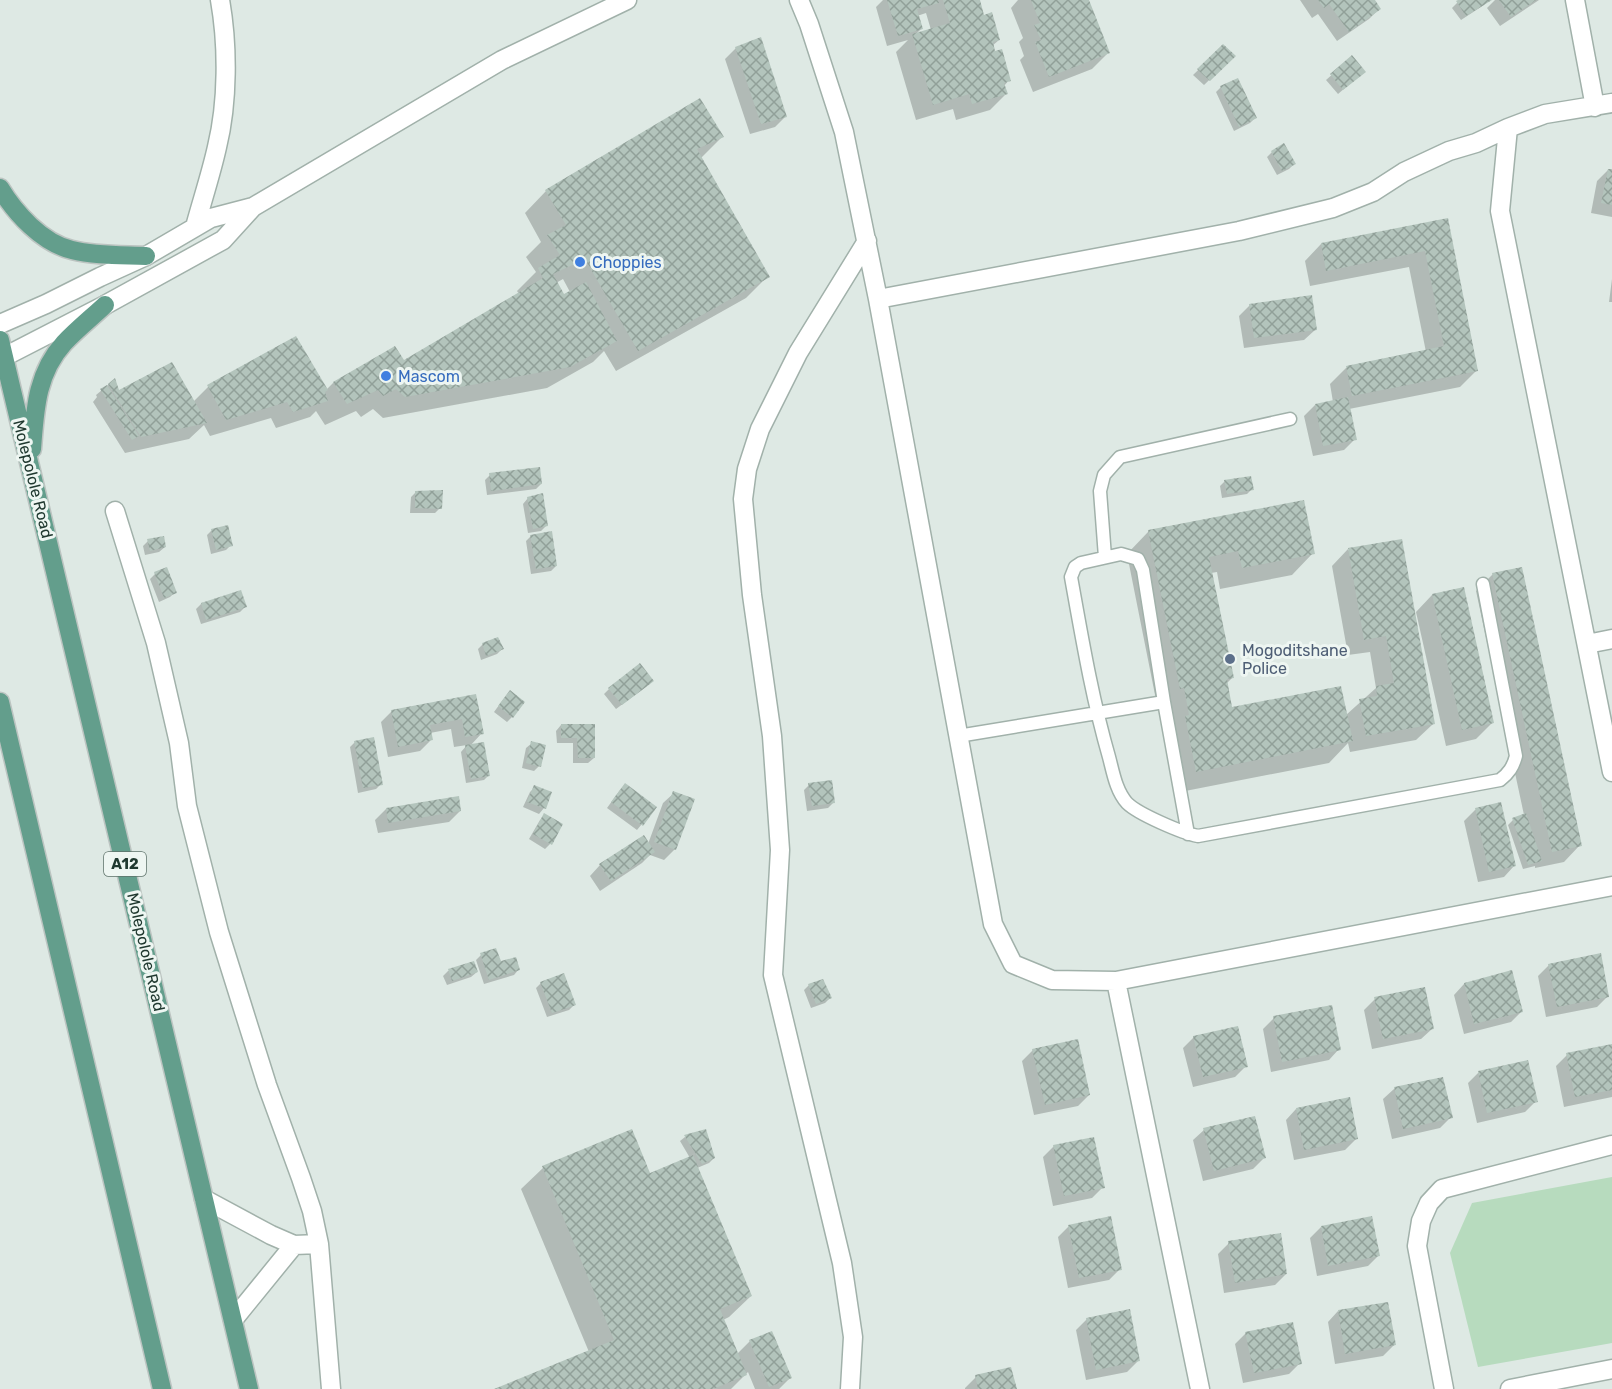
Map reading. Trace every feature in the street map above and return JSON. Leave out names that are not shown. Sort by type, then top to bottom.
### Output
[{"type":"main road","points":[[0,188],[10,205],[44,238],[71,250],[146,256]]},
{"type":"main road","points":[[30,465],[36,402],[41,383],[63,344],[105,305]]},
{"type":"main road","name":"Molepolole Road","points":[[1,352],[30,465],[249,1389]]},
{"type":"main road","points":[[0,702],[162,1389]]},
{"type":"street","points":[[195,227],[218,145],[225,101],[225,26],[220,0]]},
{"type":"street","points":[[0,324],[146,256],[211,218],[253,207],[502,60],[627,0]]},
{"type":"street","points":[[799,0],[844,132],[878,299],[993,924],[1013,964],[1052,980],[1116,981],[1612,886]]},
{"type":"street","points":[[878,299],[1239,231],[1333,208],[1373,192],[1404,172],[1449,151],[1476,143],[1545,114],[1604,105],[1575,0]]},
{"type":"street","points":[[1509,128],[1500,211],[1612,772]]},
{"type":"street","points":[[1,352],[105,305],[223,240],[253,207]]},
{"type":"street","points":[[850,1389],[853,1336],[842,1263],[773,975],[780,850],[772,736],[752,595],[743,500],[747,469],[760,429],[798,353],[867,241]]},
{"type":"street","points":[[115,510],[156,643],[179,743],[187,806],[219,932],[267,1085],[312,1211],[319,1244],[331,1389]]},
{"type":"street","points":[[1587,644],[1612,639]]},
{"type":"street","points":[[1116,981],[1200,1389]]},
{"type":"street","points":[[1444,1389],[1417,1246],[1421,1221],[1429,1203],[1442,1189],[1612,1145]]},
{"type":"street","points":[[204,1199],[294,1245],[319,1244]]},
{"type":"street","points":[[233,1320],[294,1245]]},
{"type":"street","points":[[1510,1389],[1612,1370]]},
{"type":"lane","points":[[1105,557],[1100,491],[1104,475],[1120,457],[1290,418]]},
{"type":"lane","points":[[1188,834],[1143,570],[1138,559],[1129,555],[1121,554],[1081,562],[1071,578],[1096,713],[1118,790],[1128,804],[1138,811],[1188,834],[1206,836],[1500,780],[1509,773],[1516,756],[1483,584]]},
{"type":"lane","points":[[958,736],[1164,702]]},
{"type":"green space","points":[[1612,1177],[1612,1343],[1478,1367],[1450,1253],[1472,1203]]},
{"type":"building","points":[[887,0],[938,0],[939,3],[917,9],[923,29],[898,36]]},
{"type":"building","points":[[943,0],[980,0],[984,15],[992,12],[1000,40],[993,42],[995,51],[1002,49],[1011,81],[1004,83],[1008,94],[972,104],[969,94],[933,105],[912,34],[950,23]]},
{"type":"building","points":[[1031,0],[1089,0],[1110,53],[1049,77],[1035,42],[1041,40],[1034,25],[1040,23]]},
{"type":"building","points":[[1318,0],[1375,0],[1381,9],[1349,32],[1329,4],[1324,8]]},
{"type":"building","points":[[1492,0],[1466,16],[1456,1]]},
{"type":"building","points":[[1499,0],[1536,0],[1511,17]]},
{"type":"building","points":[[761,37],[787,117],[761,124],[735,47]]},
{"type":"building","points":[[1223,44],[1236,56],[1210,81],[1197,69]]},
{"type":"building","points":[[1352,55],[1366,72],[1343,90],[1330,74]]},
{"type":"building","points":[[1238,78],[1257,118],[1239,127],[1220,86]]},
{"type":"building","points":[[700,98],[724,137],[697,149],[770,277],[638,351],[585,259],[553,274],[564,294],[586,282],[617,341],[570,367],[405,397],[396,389],[383,396],[378,390],[347,404],[333,382],[395,346],[404,360],[543,278],[538,268],[560,255],[547,235],[566,225],[545,190]]},
{"type":"building","points":[[1284,143],[1296,164],[1282,171],[1271,151]]},
{"type":"building","points":[[1608,169],[1612,169],[1612,205],[1601,203]]},
{"type":"building","points":[[1448,218],[1478,371],[1352,396],[1346,366],[1444,346],[1425,251],[1326,271],[1321,243]]},
{"type":"building","points":[[1312,295],[1317,330],[1254,338],[1249,304]]},
{"type":"building","points":[[296,336],[328,390],[325,392],[328,401],[293,412],[287,402],[226,420],[207,385]]},
{"type":"building","points":[[172,362],[207,423],[141,437],[108,384],[115,378],[119,390]]},
{"type":"building","points":[[107,385],[139,436],[132,440],[100,389]]},
{"type":"building","points":[[1348,397],[1357,440],[1323,446],[1315,404]]},
{"type":"building","points":[[540,467],[542,484],[491,491],[489,473]]},
{"type":"building","points":[[1251,476],[1254,490],[1227,494],[1224,480]]},
{"type":"building","points":[[443,490],[442,509],[415,508],[415,491]]},
{"type":"building","points":[[543,493],[548,526],[533,529],[527,497]]},
{"type":"building","points":[[1304,500],[1315,554],[1242,568],[1238,551],[1209,557],[1234,678],[1227,679],[1232,707],[1341,686],[1353,741],[1196,772],[1185,716],[1189,715],[1184,688],[1180,689],[1148,530]]},
{"type":"building","points":[[228,525],[233,546],[216,550],[211,529]]},
{"type":"building","points":[[552,531],[557,566],[536,569],[530,535]]},
{"type":"building","points":[[164,536],[166,547],[150,551],[147,539]]},
{"type":"building","points":[[1402,539],[1435,724],[1366,736],[1359,699],[1377,696],[1376,686],[1394,683],[1386,636],[1364,640],[1348,548]]},
{"type":"building","points":[[167,567],[177,593],[164,598],[154,572]]},
{"type":"building","points":[[1522,567],[1582,846],[1552,852],[1492,573]]},
{"type":"building","points":[[1464,587],[1494,723],[1462,730],[1432,594]]},
{"type":"building","points":[[241,590],[247,607],[206,620],[201,603]]},
{"type":"building","points":[[498,637],[504,649],[486,656],[482,643]]},
{"type":"building","points":[[640,663],[654,681],[622,705],[608,688]]},
{"type":"building","points":[[510,690],[525,702],[513,718],[498,706]]},
{"type":"building","points":[[476,694],[484,734],[465,737],[462,719],[430,725],[433,740],[398,747],[391,710]]},
{"type":"building","points":[[561,724],[595,724],[595,758],[578,758],[577,738],[561,738]]},
{"type":"building","points":[[374,737],[383,785],[363,788],[354,741]]},
{"type":"building","points":[[531,741],[546,745],[541,767],[526,763]]},
{"type":"building","points":[[484,742],[490,776],[471,779],[465,745]]},
{"type":"building","points":[[832,780],[835,803],[812,806],[808,783]]},
{"type":"building","points":[[625,783],[657,807],[643,826],[611,802]]},
{"type":"building","points":[[534,785],[552,792],[546,809],[527,802]]},
{"type":"building","points":[[673,791],[695,799],[676,850],[654,842]]},
{"type":"building","points":[[459,796],[461,811],[388,823],[386,808]]},
{"type":"building","points":[[1501,802],[1516,866],[1489,872],[1475,808]]},
{"type":"building","points":[[544,813],[563,824],[552,845],[533,834]]},
{"type":"building","points":[[1526,813],[1542,861],[1528,865],[1512,818]]},
{"type":"building","points":[[644,835],[655,852],[611,881],[599,864]]},
{"type":"building","points":[[496,948],[501,961],[516,957],[520,970],[489,980],[480,953]]},
{"type":"building","points":[[1601,953],[1609,997],[1557,1007],[1548,964]]},
{"type":"building","points":[[474,961],[478,972],[452,981],[448,969]]},
{"type":"building","points":[[1512,970],[1523,1012],[1474,1024],[1464,983]]},
{"type":"building","points":[[564,973],[576,1005],[552,1013],[540,982]]},
{"type":"building","points":[[823,979],[832,998],[816,1004],[808,984]]},
{"type":"building","points":[[1425,987],[1434,1029],[1383,1039],[1374,997]]},
{"type":"building","points":[[1332,1005],[1341,1050],[1282,1062],[1273,1016]]},
{"type":"building","points":[[1238,1026],[1248,1067],[1203,1077],[1193,1036]]},
{"type":"building","points":[[1078,1039],[1090,1095],[1045,1105],[1032,1049]]},
{"type":"building","points":[[1612,1044],[1612,1090],[1575,1097],[1566,1053]]},
{"type":"building","points":[[1528,1060],[1538,1102],[1487,1113],[1478,1071]]},
{"type":"building","points":[[1443,1077],[1453,1118],[1403,1129],[1394,1087]]},
{"type":"building","points":[[1350,1097],[1358,1139],[1304,1150],[1296,1108]]},
{"type":"building","points":[[1255,1116],[1266,1158],[1214,1171],[1203,1128]]},
{"type":"building","points":[[632,1129],[650,1173],[693,1155],[752,1296],[720,1309],[747,1375],[713,1389],[494,1389],[614,1340],[542,1166]]},
{"type":"building","points":[[706,1129],[715,1158],[702,1164],[684,1135]]},
{"type":"building","points":[[1094,1137],[1105,1188],[1064,1196],[1053,1145]]},
{"type":"building","points":[[1111,1216],[1122,1270],[1079,1278],[1068,1225]]},
{"type":"building","points":[[1372,1216],[1380,1256],[1328,1266],[1321,1226]]},
{"type":"building","points":[[1281,1233],[1287,1274],[1235,1283],[1228,1241]]},
{"type":"building","points":[[1388,1302],[1396,1345],[1345,1354],[1338,1310]]},
{"type":"building","points":[[1130,1309],[1140,1361],[1096,1370],[1086,1318]]},
{"type":"building","points":[[1293,1322],[1302,1364],[1254,1373],[1245,1332]]},
{"type":"building","points":[[772,1331],[792,1378],[769,1387],[749,1340]]},
{"type":"building","points":[[1011,1367],[1017,1389],[978,1389],[975,1375]]},
{"type":"place","name":"Choppies","points":[[580,262]]},
{"type":"place","name":"Mascom","points":[[386,376]]},
{"type":"place","name":"Mogoditshane Police","points":[[1230,659]]}]
